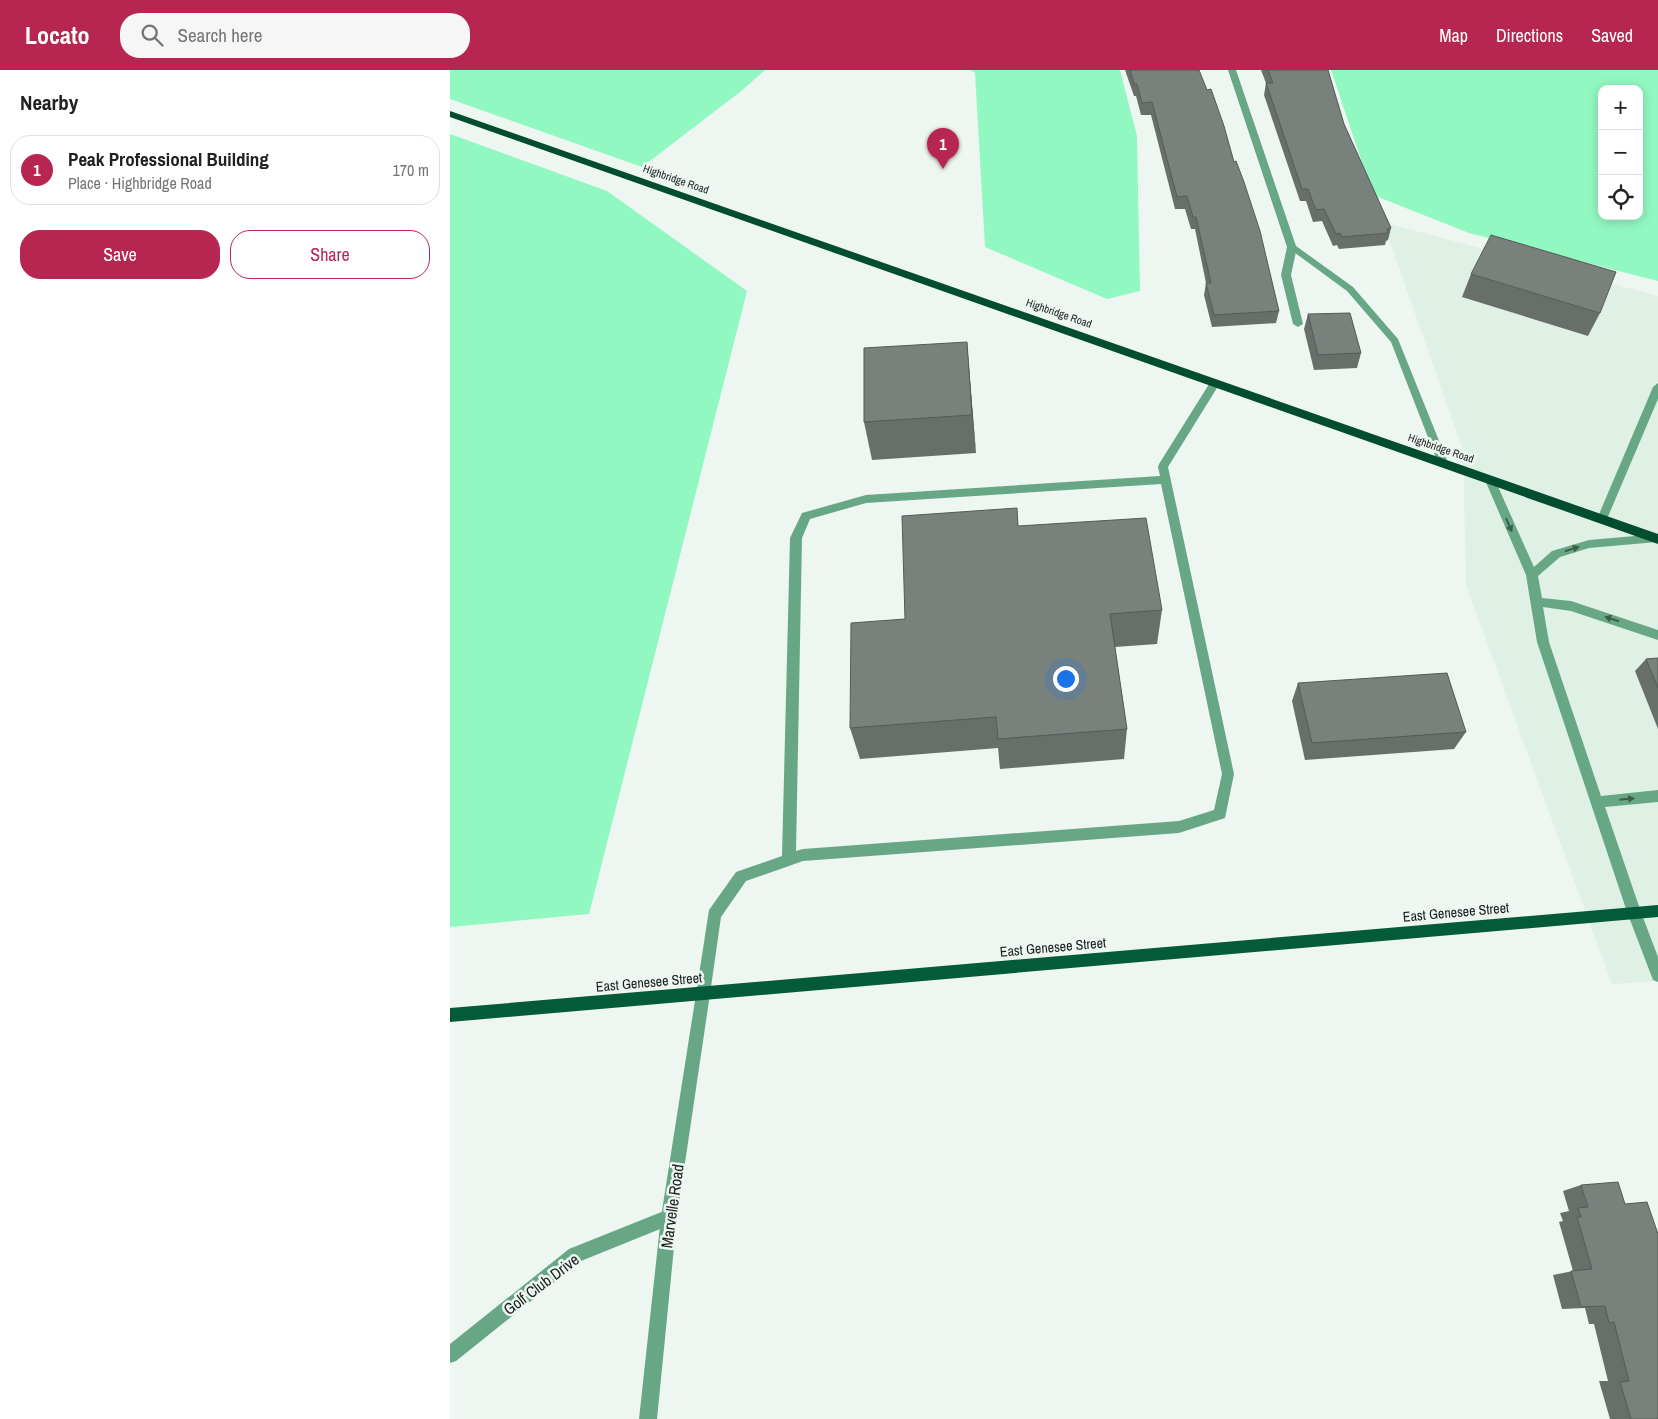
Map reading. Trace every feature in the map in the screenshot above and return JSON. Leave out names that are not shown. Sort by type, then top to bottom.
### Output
[{"type":"highway","name":"Highbridge Road","points":[[450,114],[1658,539]]},
{"type":"main road","name":"East Genesee Street","points":[[450,1015],[1658,911]]},
{"type":"street","points":[[1232,70],[1292,247],[1286,275],[1298,324]]},
{"type":"street","points":[[1292,247],[1350,289],[1395,341],[1443,463]]},
{"type":"street","points":[[788,860],[796,538],[806,516],[866,499],[1166,480],[1163,467],[1215,383]]},
{"type":"street","points":[[1602,519],[1658,387]]},
{"type":"street","name":"Marvelle Road","points":[[648,1419],[670,1217],[714,915],[741,876],[803,855],[1179,827],[1220,814],[1228,774],[1166,480]]},
{"type":"street","points":[[1490,480],[1532,575],[1543,642],[1634,912],[1658,975]]},
{"type":"street","points":[[1532,575],[1556,554],[1589,544],[1658,539]]},
{"type":"street","points":[[1536,602],[1571,606],[1658,635]]},
{"type":"street","points":[[1597,802],[1658,796]]},
{"type":"street","name":"Golf Club Drive","points":[[450,1355],[574,1255],[670,1217]]},
{"type":"shaded area","points":[[1383,222],[1658,296],[1658,981],[1612,984],[1466,585],[1463,450]]},
{"type":"green space","points":[[450,70],[765,70],[740,92],[642,167],[450,99]]},
{"type":"green space","points":[[970,70],[1120,70],[1137,136],[1140,291],[1107,299],[985,247],[975,73]]},
{"type":"green space","points":[[1331,70],[1658,70],[1658,281],[1469,233],[1373,195]]},
{"type":"green space","points":[[450,134],[607,191],[747,291],[589,914],[450,927]]},
{"type":"building","points":[[1130,70],[1199,70],[1207,90],[1211,89],[1234,162],[1236,161],[1244,182],[1260,231],[1279,311],[1214,315],[1206,283],[1211,283],[1196,217],[1193,217],[1187,196],[1177,197],[1152,102],[1142,103],[1137,84],[1134,84]]},
{"type":"building","points":[[1268,70],[1328,70],[1344,124],[1391,228],[1387,229],[1388,233],[1342,237],[1340,233],[1336,234],[1324,209],[1316,210],[1308,189],[1302,189],[1266,83],[1273,83]]},
{"type":"building","points":[[1491,235],[1616,272],[1600,313],[1471,274]]},
{"type":"building","points":[[1350,313],[1361,353],[1318,355],[1308,314]]},
{"type":"building","points":[[967,342],[972,415],[864,422],[864,348]]},
{"type":"building","points":[[1017,508],[1018,526],[1146,518],[1162,610],[1110,614],[1127,729],[998,739],[996,717],[850,728],[851,623],[905,619],[902,516]]},
{"type":"building","points":[[1658,658],[1658,688],[1646,659]]},
{"type":"building","points":[[1447,673],[1466,732],[1312,743],[1298,683]]},
{"type":"building","points":[[1618,1182],[1625,1204],[1647,1202],[1658,1234],[1658,1419],[1631,1419],[1620,1382],[1629,1381],[1614,1322],[1609,1323],[1605,1306],[1581,1307],[1571,1271],[1592,1269],[1577,1217],[1581,1217],[1578,1208],[1588,1207],[1581,1185]]},
{"type":"place","name":"Peak Professional Building","points":[[943,169]]}]
